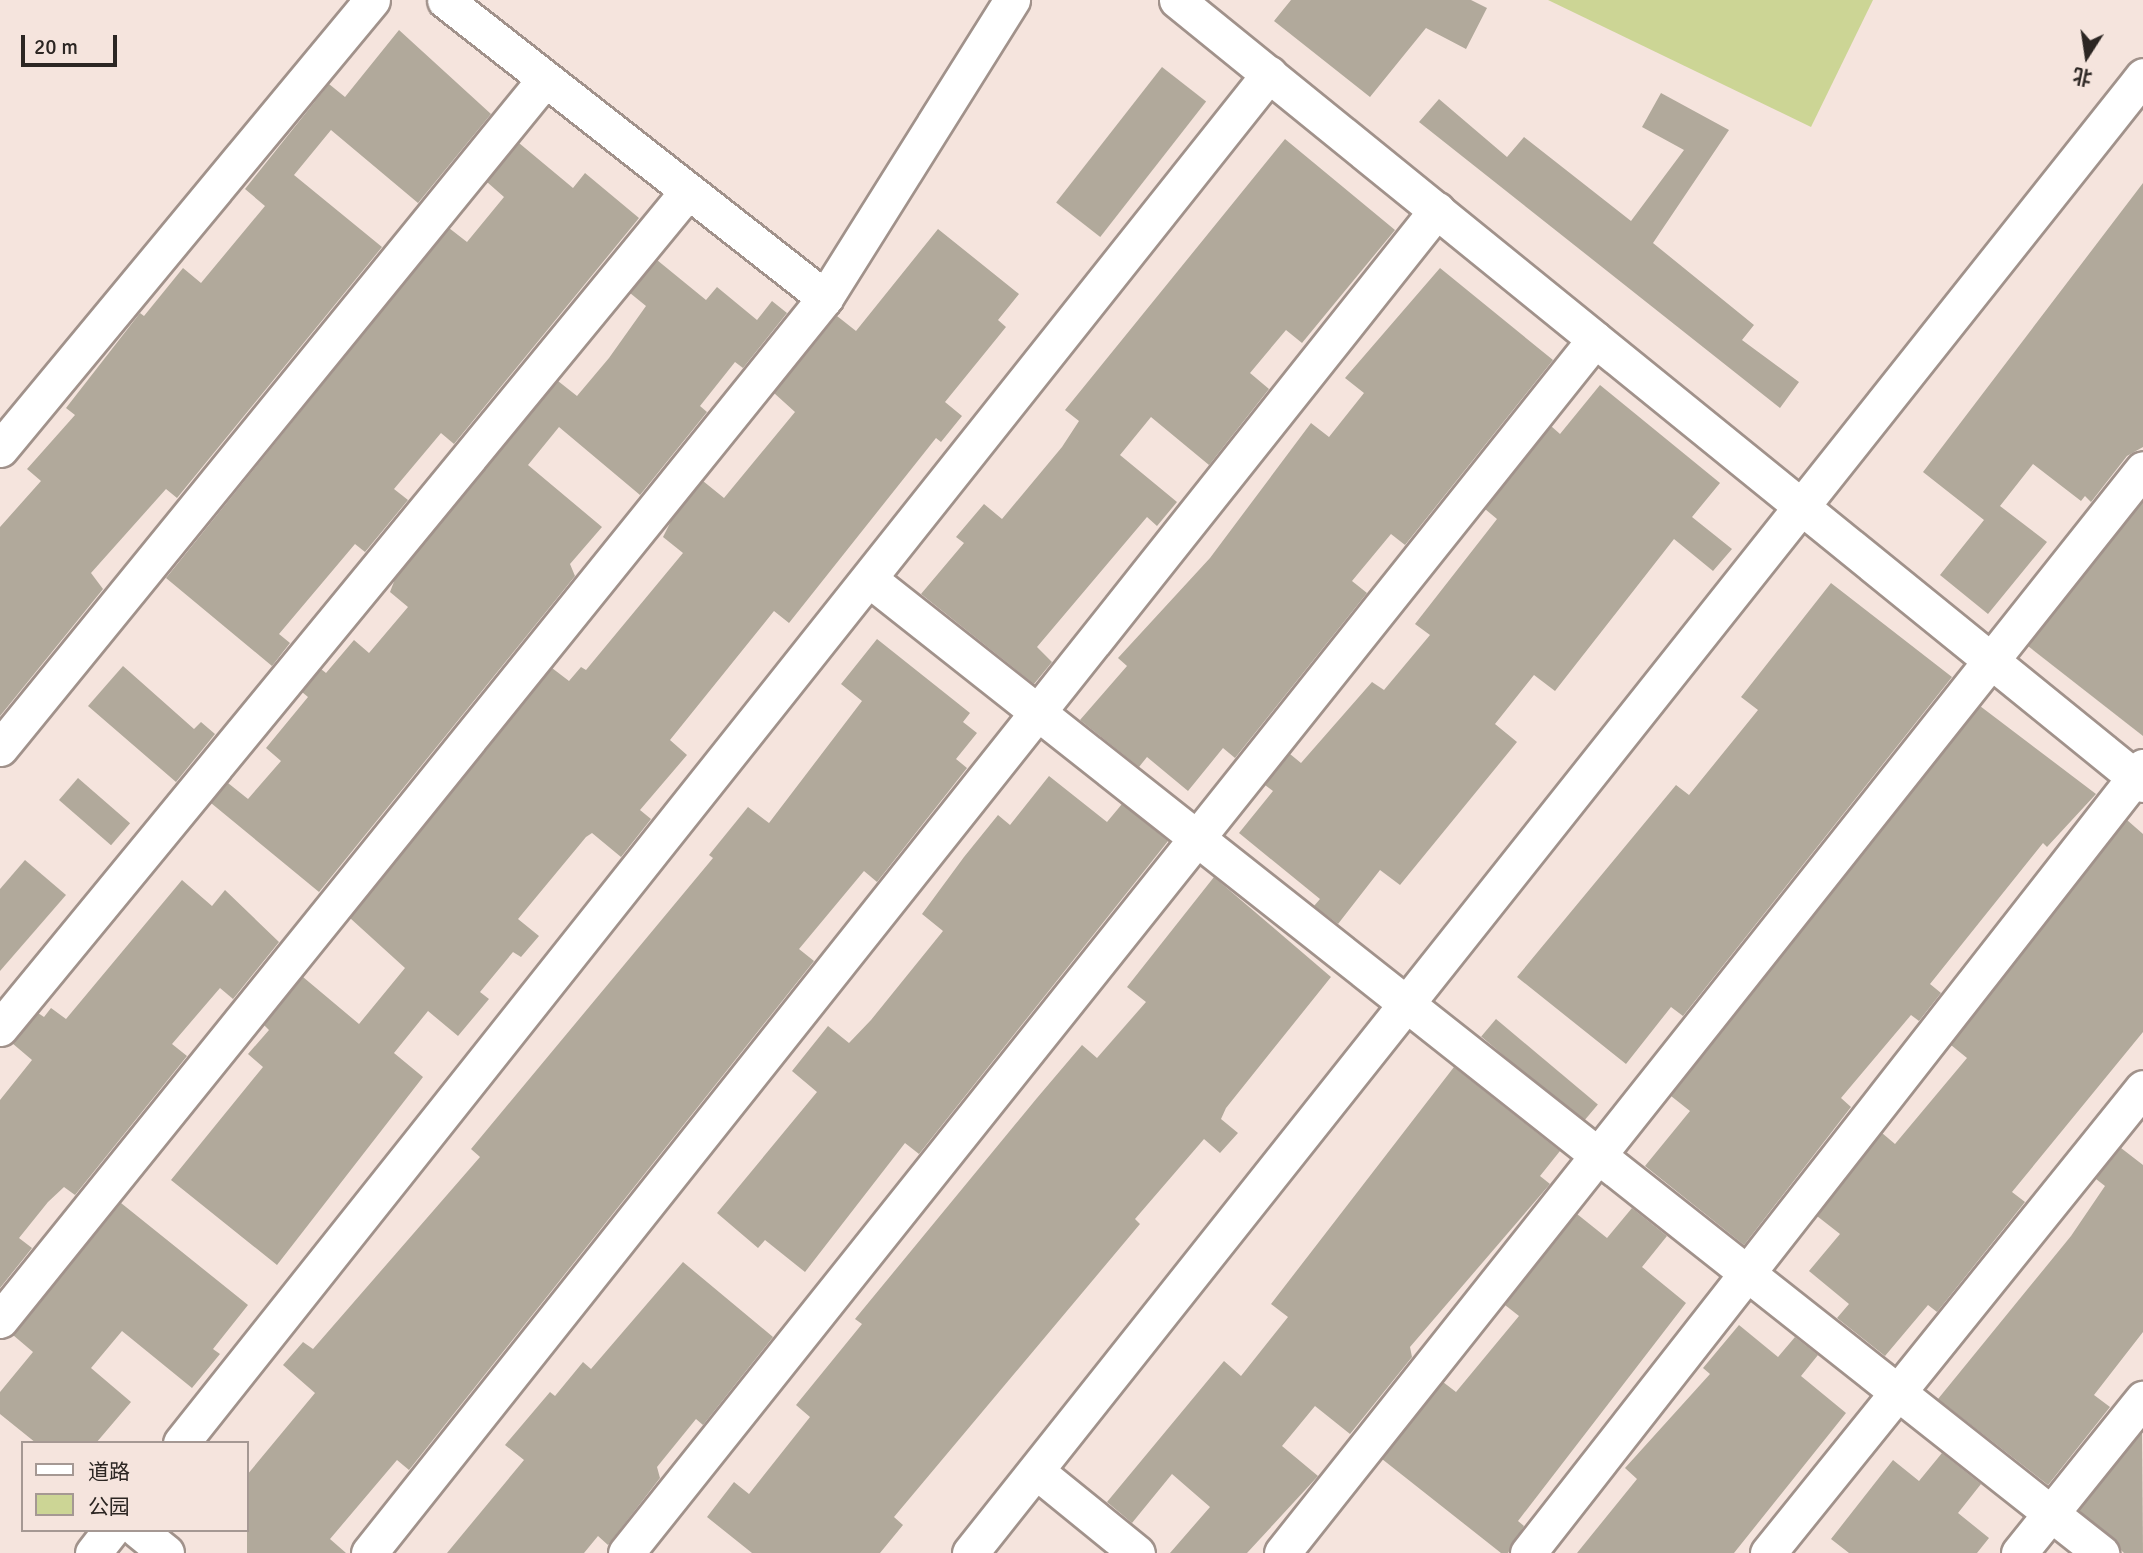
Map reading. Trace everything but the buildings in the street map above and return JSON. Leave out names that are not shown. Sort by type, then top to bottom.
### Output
[{"type":"street","points":[[0,449],[372,0]]},
{"type":"street","points":[[445,0],[825,298]]},
{"type":"street","points":[[0,1320],[825,298],[1012,0]]},
{"type":"street","points":[[1177,0],[1989,659],[2140,776],[1744,1272],[1528,1553]]},
{"type":"street","points":[[183,1441],[1269,74]]},
{"type":"street","points":[[970,1553],[1798,504],[2143,76]]},
{"type":"street","points":[[0,748],[545,79]]},
{"type":"street","points":[[0,1028],[688,191]]},
{"type":"street","points":[[369,1553],[1041,715],[1437,210]]},
{"type":"street","points":[[626,1553],[1595,339]]},
{"type":"street","points":[[1282,1553],[1989,659],[2143,469]]},
{"type":"street","points":[[869,579],[2101,1553]]},
{"type":"street","points":[[1768,1553],[2143,1088]]},
{"type":"street","points":[[2019,1553],[2143,1399]]},
{"type":"street","points":[[1035,1471],[1137,1553]]},
{"type":"street","points":[[93,1553],[109,1532]]},
{"type":"street","points":[[140,1532],[166,1553]]},
{"type":"green space","points":[[1548,0],[1873,0],[1811,127]]}]
